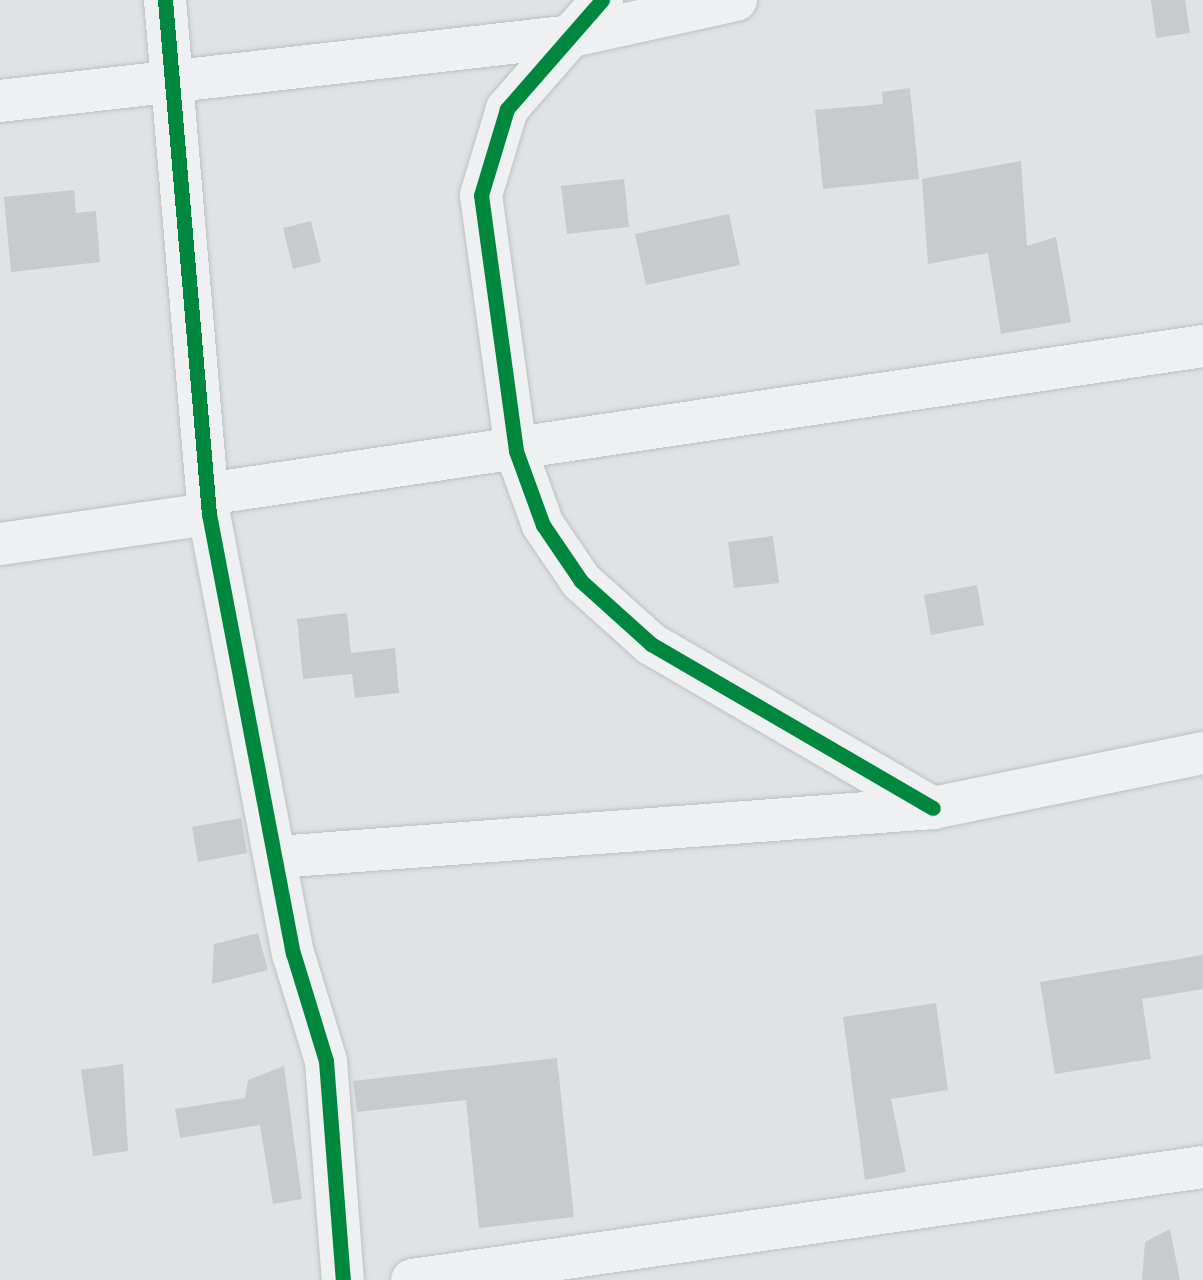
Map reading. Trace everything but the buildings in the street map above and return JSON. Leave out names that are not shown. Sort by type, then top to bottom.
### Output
[{"type":"street","points":[[165,0],[208,504],[278,856],[334,1105],[342,1280]]},
{"type":"street","points":[[602,0],[506,109],[480,195],[516,451],[542,525],[580,581],[651,644],[934,808]]},
{"type":"street","points":[[0,101],[572,36],[736,0]]},
{"type":"street","points":[[0,544],[516,451],[1203,346]]},
{"type":"street","points":[[278,856],[934,808],[1203,753]]},
{"type":"street","points":[[412,1280],[1203,1168]]},
{"type":"cycle path","points":[[165,0],[209,514],[293,953],[326,1061],[343,1280]]},
{"type":"cycle path","points":[[602,0],[507,109],[481,195],[516,451],[543,525],[581,581],[651,644],[933,808]]}]
